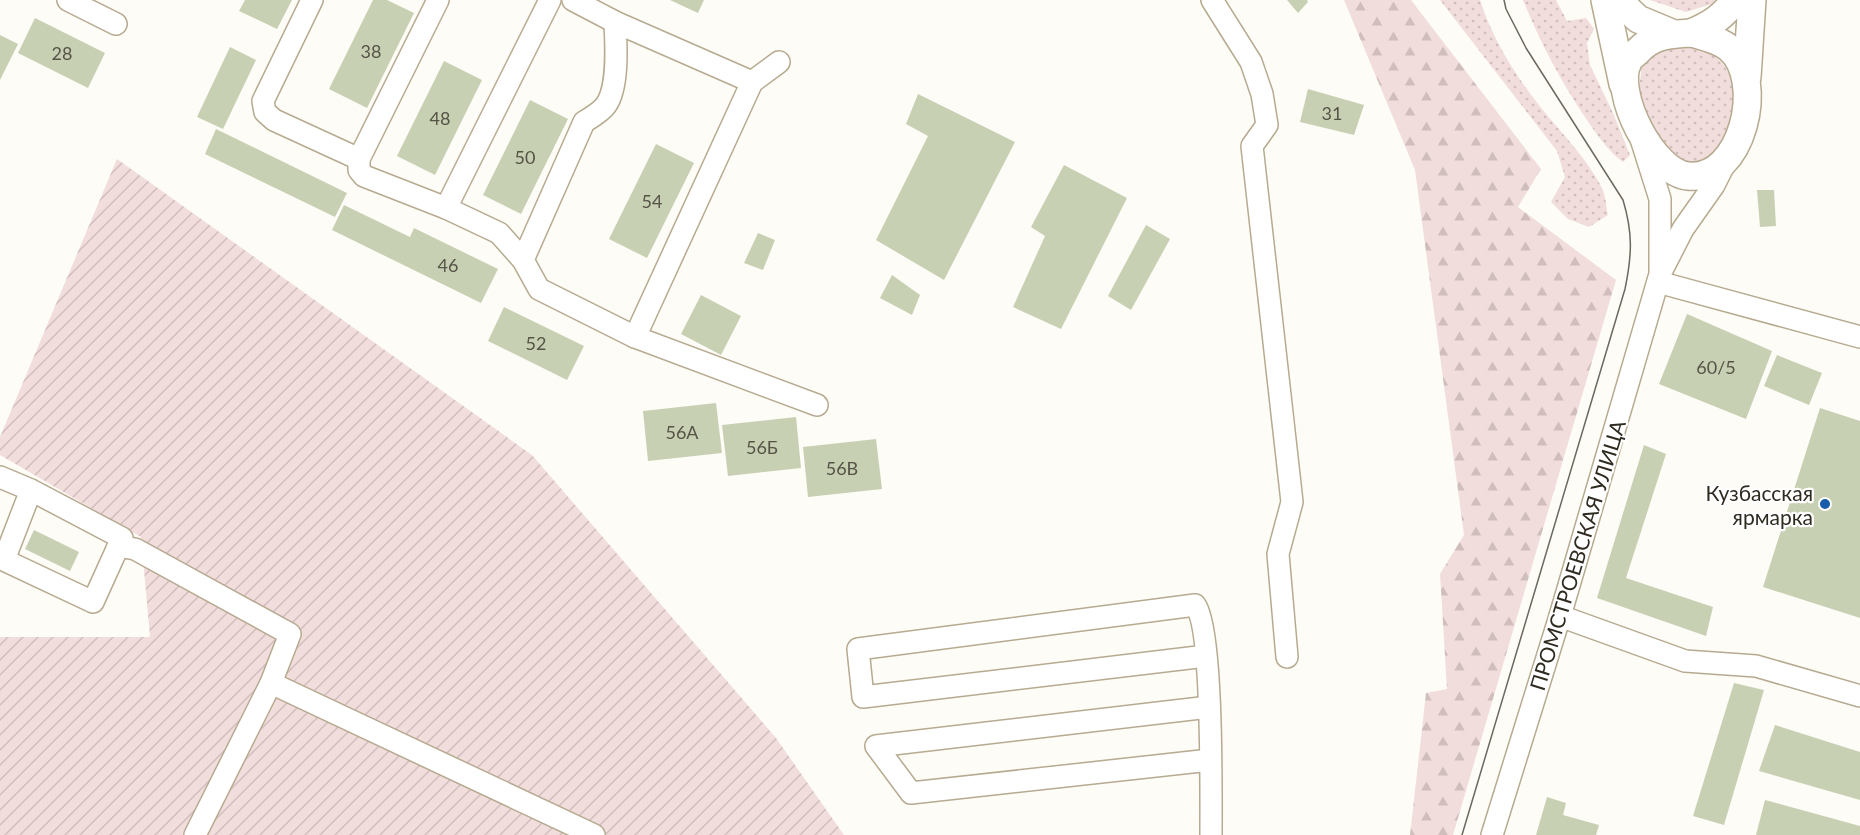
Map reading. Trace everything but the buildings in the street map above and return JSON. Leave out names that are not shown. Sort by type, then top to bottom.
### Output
[{"type":"main road","points":[[1605,0],[1623,84],[1639,131],[1660,162],[1688,177],[1707,173],[1726,160],[1735,147],[1747,113],[1752,0]]},
{"type":"main road","points":[[1618,0],[1638,19],[1682,34],[1708,26],[1725,14],[1735,0]]},
{"type":"main road","points":[[1623,84],[1628,62],[1641,47],[1660,36],[1682,34],[1705,36],[1729,47],[1738,58],[1747,78]]},
{"type":"street","points":[[68,0],[116,24]]},
{"type":"street","points":[[312,0],[263,101],[265,112],[274,120],[359,159]]},
{"type":"street","points":[[438,0],[359,159],[359,170],[364,176],[446,208],[499,233],[523,260],[539,289],[635,337],[818,405]]},
{"type":"street","points":[[446,208],[550,0]]},
{"type":"street","points":[[573,0],[615,22],[752,82]]},
{"type":"street","points":[[1212,0],[1251,62],[1262,94],[1267,126],[1252,146],[1292,502],[1278,554],[1287,657]]},
{"type":"street","points":[[523,260],[584,122],[607,104],[617,63],[615,22]]},
{"type":"street","points":[[635,337],[752,82],[779,62]]},
{"type":"street","points":[[1639,131],[1660,199],[1659,278]]},
{"type":"street","points":[[1659,278],[1683,229],[1714,185],[1726,160]]},
{"type":"street","points":[[1659,278],[1860,337]]},
{"type":"street","name":"ПРОМСТРОЕВСКАЯ УЛИЦА","points":[[1492,835],[1560,616],[1659,278]]},
{"type":"street","points":[[0,477],[31,490],[122,538],[93,602],[4,560],[31,490]]},
{"type":"street","points":[[118,546],[135,549],[290,634],[271,683],[195,835]]},
{"type":"street","points":[[1206,657],[863,697],[858,649],[1195,605],[1201,618],[1206,657],[1211,835]]},
{"type":"street","points":[[1560,616],[1685,661],[1756,666],[1860,696]]},
{"type":"street","points":[[271,683],[594,835]]},
{"type":"street","points":[[1209,707],[876,746],[911,793],[1210,760]]},
{"type":"green space","points":[[1344,0],[1411,0],[1541,169],[1518,207],[1616,280],[1453,835],[1410,835],[1426,693],[1447,689],[1440,574],[1464,535],[1415,170]]},
{"type":"green space","points":[[1440,0],[1480,0],[1503,53],[1518,77],[1595,176],[1603,191],[1608,215],[1589,227],[1568,219],[1551,202],[1565,177],[1557,151]]},
{"type":"green space","points":[[1523,0],[1556,0],[1567,21],[1586,18],[1594,29],[1587,43],[1590,65],[1630,155],[1623,162],[1599,137],[1568,91]]},
{"type":"green space","points":[[1650,0],[1717,0],[1715,3],[1686,12]]},
{"type":"green space","points":[[1676,44],[1701,48],[1717,57],[1726,68],[1735,95],[1733,123],[1728,137],[1714,157],[1698,165],[1677,162],[1660,143],[1642,106],[1639,88],[1642,66],[1657,50]]},
{"type":"green space","points":[[117,159],[532,455],[776,738],[844,835],[0,835],[0,637],[150,637],[141,537],[0,455],[0,437]]},
{"type":"tram line","points":[[1462,835],[1625,289],[1630,255],[1629,223],[1623,200],[1526,48],[1506,9],[1504,0]]},
{"type":"place","name":"Кузбасская ярмарка","points":[[1825,504]]}]
